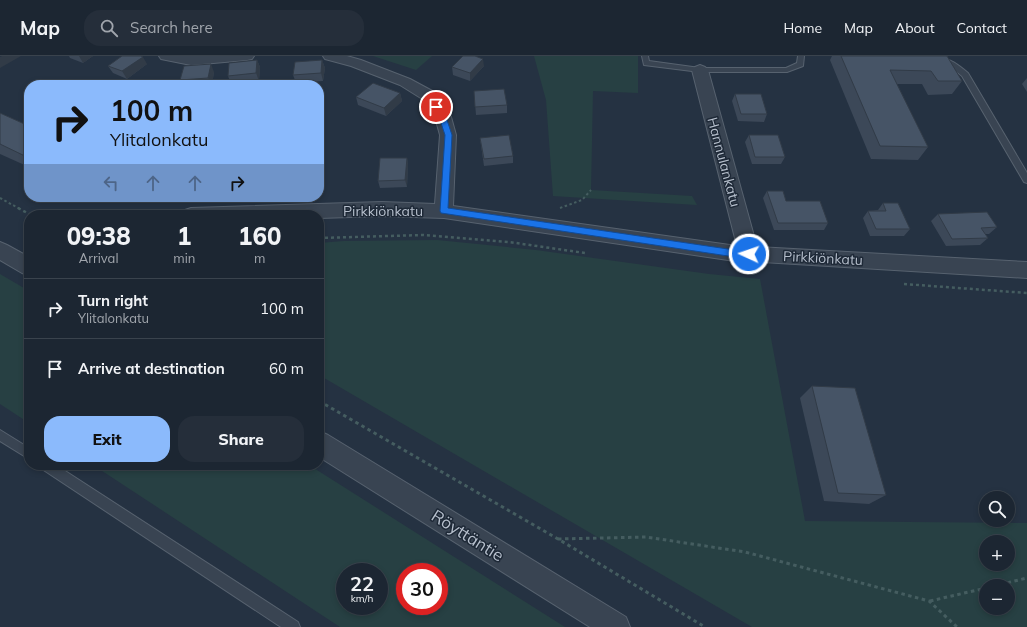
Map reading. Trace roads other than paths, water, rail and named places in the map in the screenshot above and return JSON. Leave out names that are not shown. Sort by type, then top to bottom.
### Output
[{"type":"street","points":[[166,56],[191,60],[246,56]]},
{"type":"street","points":[[330,56],[356,63],[405,82],[430,97],[443,117],[448,135],[444,211]]},
{"type":"street","name":"Hannulankatu","points":[[700,70],[749,254]]},
{"type":"street","name":"Pirkkiönkatu","points":[[324,211],[382,209],[444,211],[728,253],[1027,270]]},
{"type":"street","points":[[0,250],[24,264]]},
{"type":"street","name":"Röyttäntie","points":[[324,446],[616,627]]},
{"type":"lane","points":[[645,56],[646,63],[700,70],[787,70],[800,64],[801,56]]},
{"type":"lane","points":[[934,58],[955,66],[965,75],[1027,180]]},
{"type":"lane","points":[[0,435],[24,451]]},
{"type":"lane","points":[[54,470],[293,627]]}]
